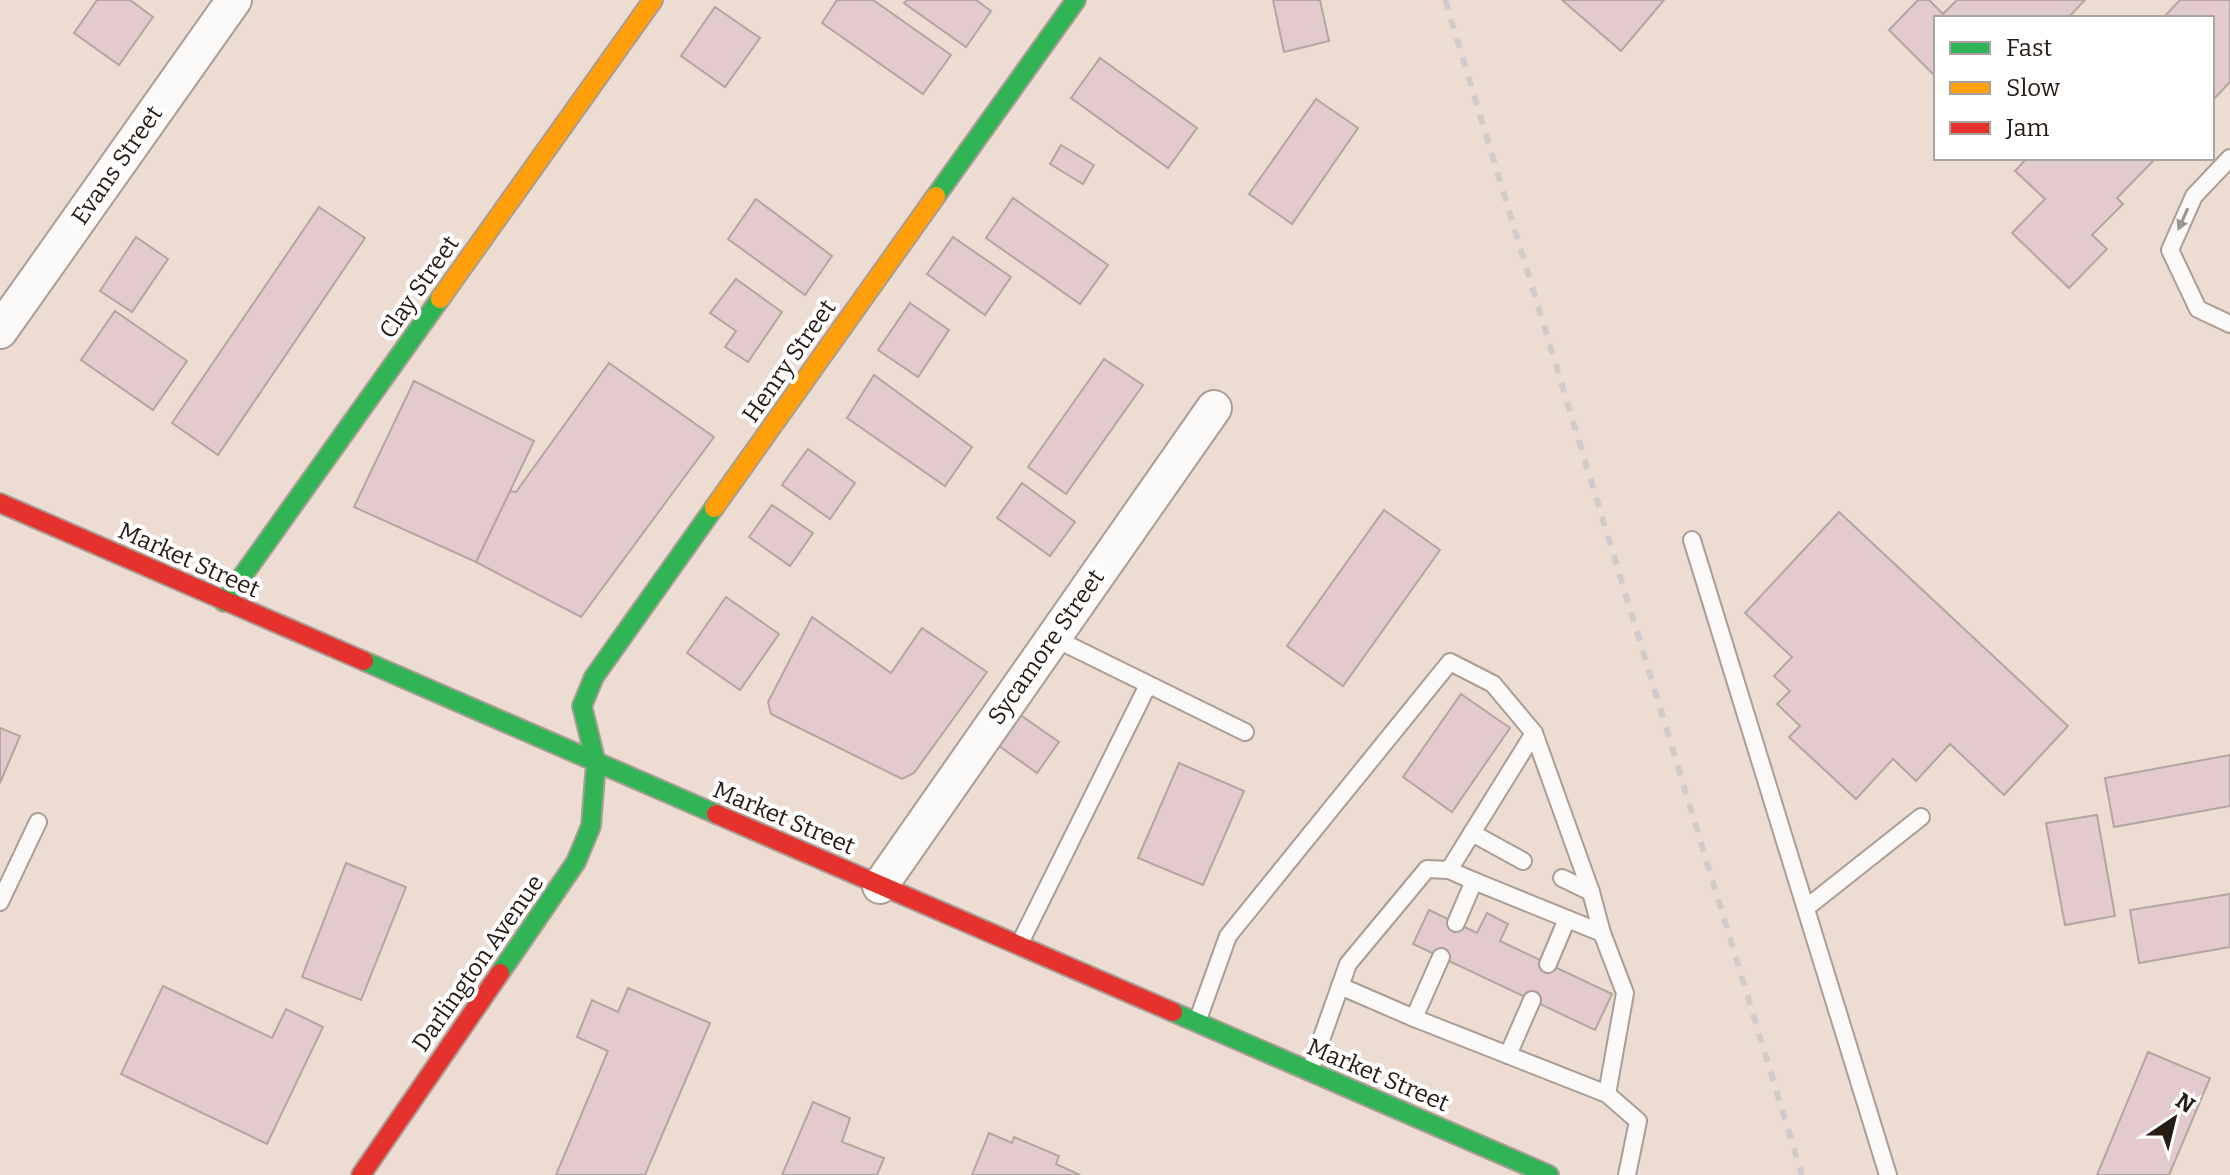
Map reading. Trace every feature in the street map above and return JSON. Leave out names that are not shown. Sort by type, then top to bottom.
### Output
[{"type":"street","name":"Evans Street","points":[[0,331],[234,0]]},
{"type":"street","name":"Clay Street","points":[[224,602],[653,0]]},
{"type":"street","name":"Henry Street","points":[[596,763],[582,706],[594,677],[1076,0]]},
{"type":"street","name":"Sycamore Street","points":[[880,886],[1214,408]]},
{"type":"street","name":"Market Street","points":[[0,503],[1549,1175]]},
{"type":"street","name":"Darlington Avenue","points":[[361,1175],[576,862],[591,826],[596,763]]},
{"type":"lane","points":[[2230,158],[2194,196],[2170,250],[2198,309],[2230,324]]},
{"type":"lane","points":[[1692,540],[1888,1175]]},
{"type":"lane","points":[[1052,637],[1245,732]]},
{"type":"lane","points":[[1197,1023],[1228,936],[1450,662],[1493,684],[1534,733],[1625,993],[1607,1094]]},
{"type":"lane","points":[[1019,946],[1148,685]]},
{"type":"lane","points":[[1449,870],[1534,733]]},
{"type":"lane","points":[[1806,908],[1921,817]]},
{"type":"lane","points":[[0,902],[38,822]]},
{"type":"lane","points":[[1472,833],[1523,861]]},
{"type":"lane","points":[[1310,1072],[1348,964],[1427,869],[1449,870],[1602,933]]},
{"type":"lane","points":[[1562,878],[1591,892]]},
{"type":"lane","points":[[1456,923],[1474,881]]},
{"type":"lane","points":[[1548,964],[1567,919]]},
{"type":"lane","points":[[1414,1018],[1441,957]]},
{"type":"lane","points":[[1340,986],[1607,1094],[1638,1121],[1627,1175]]},
{"type":"lane","points":[[1508,1055],[1532,1000]]},
{"type":"building","points":[[97,0],[130,0],[153,17],[119,65],[74,33]]},
{"type":"building","points":[[837,0],[873,0],[951,55],[923,94],[822,23]]},
{"type":"building","points":[[907,0],[976,0],[991,11],[966,47],[904,3]]},
{"type":"building","points":[[1273,0],[1320,0],[1329,41],[1284,52]]},
{"type":"building","points":[[1562,0],[1664,0],[1621,51]]},
{"type":"building","points":[[1918,0],[1929,0],[1943,14],[1957,0],[2085,0],[2070,16],[1934,16],[1934,75],[1889,30]]},
{"type":"building","points":[[2180,0],[2230,0],[2230,82],[2214,99],[2214,16],[2165,16]]},
{"type":"building","points":[[715,7],[760,38],[725,87],[681,56]]},
{"type":"building","points":[[1100,58],[1197,128],[1168,168],[1071,98]]},
{"type":"building","points":[[1316,99],[1358,128],[1292,224],[1249,194]]},
{"type":"building","points":[[1061,145],[1094,165],[1083,184],[1050,164]]},
{"type":"building","points":[[2025,160],[2154,160],[2117,198],[2123,204],[2092,235],[2107,249],[2069,288],[2012,233],[2045,199],[2015,171]]},
{"type":"building","points":[[1013,198],[1108,265],[1080,304],[986,238]]},
{"type":"building","points":[[756,199],[832,256],[805,295],[728,239]]},
{"type":"building","points":[[319,207],[365,238],[218,455],[172,423]]},
{"type":"building","points":[[136,237],[168,259],[132,312],[100,291]]},
{"type":"building","points":[[953,237],[1011,277],[985,315],[927,274]]},
{"type":"building","points":[[736,279],[782,312],[748,362],[725,347],[736,331],[710,313]]},
{"type":"building","points":[[910,303],[949,330],[918,377],[878,350]]},
{"type":"building","points":[[115,311],[187,361],[153,410],[81,360]]},
{"type":"building","points":[[1104,359],[1143,385],[1066,494],[1028,467]]},
{"type":"building","points":[[609,363],[714,437],[581,617],[476,562],[510,491],[516,492]]},
{"type":"building","points":[[874,375],[972,447],[945,486],[847,418]]},
{"type":"building","points":[[414,381],[534,441],[476,562],[354,507]]},
{"type":"building","points":[[808,449],[855,483],[830,519],[782,485]]},
{"type":"building","points":[[1022,483],[1075,522],[1050,556],[997,518]]},
{"type":"building","points":[[772,505],[813,533],[790,566],[749,537]]},
{"type":"building","points":[[1384,510],[1440,550],[1343,686],[1287,646]]},
{"type":"building","points":[[1839,512],[2068,726],[2004,795],[1950,744],[1916,781],[1893,759],[1856,799],[1789,737],[1800,726],[1777,704],[1790,691],[1774,676],[1792,657],[1745,613]]},
{"type":"building","points":[[726,597],[779,634],[740,690],[687,653]]},
{"type":"building","points":[[812,617],[891,673],[922,628],[987,672],[914,773],[902,779],[771,714],[768,702]]},
{"type":"building","points":[[1461,694],[1510,728],[1452,812],[1403,777]]},
{"type":"building","points":[[1016,712],[1059,742],[1037,773],[995,743]]},
{"type":"building","points":[[0,728],[20,736],[0,783]]},
{"type":"building","points":[[2230,755],[2230,806],[2114,827],[2105,778]]},
{"type":"building","points":[[1179,763],[1244,791],[1203,885],[1138,858]]},
{"type":"building","points":[[2097,815],[2115,916],[2065,925],[2046,823]]},
{"type":"building","points":[[346,863],[406,887],[361,1000],[302,977]]},
{"type":"building","points":[[2230,894],[2230,947],[2139,963],[2130,910]]},
{"type":"building","points":[[1429,910],[1477,933],[1487,913],[1508,924],[1500,941],[1612,994],[1595,1030],[1413,944]]},
{"type":"building","points":[[163,986],[272,1038],[286,1009],[323,1027],[267,1144],[121,1074]]},
{"type":"building","points":[[628,988],[710,1023],[645,1175],[556,1175],[608,1051],[577,1037],[592,1000],[618,1012]]},
{"type":"building","points":[[2148,1052],[2210,1078],[2169,1175],[2097,1175]]},
{"type":"building","points":[[813,1102],[850,1118],[842,1142],[884,1158],[877,1175],[782,1175]]},
{"type":"building","points":[[989,1133],[1012,1143],[1014,1137],[1059,1156],[1056,1164],[1080,1175],[972,1175]]},
{"type":"railway","points":[[1445,0],[1802,1175]]},
{"type":"traffic: fast","points":[[936,196],[1076,0]]},
{"type":"traffic: fast","points":[[224,602],[440,299]]},
{"type":"traffic: fast","points":[[500,973],[576,862],[591,826],[596,763],[582,706],[594,677],[714,508]]},
{"type":"traffic: fast","points":[[364,661],[716,814]]},
{"type":"traffic: fast","points":[[1173,1012],[1549,1175]]},
{"type":"traffic: slow","points":[[440,299],[653,0]]},
{"type":"traffic: slow","points":[[714,508],[936,196]]},
{"type":"traffic: jam","points":[[0,503],[364,661]]},
{"type":"traffic: jam","points":[[716,814],[1173,1012]]},
{"type":"traffic: jam","points":[[361,1175],[500,973]]}]
